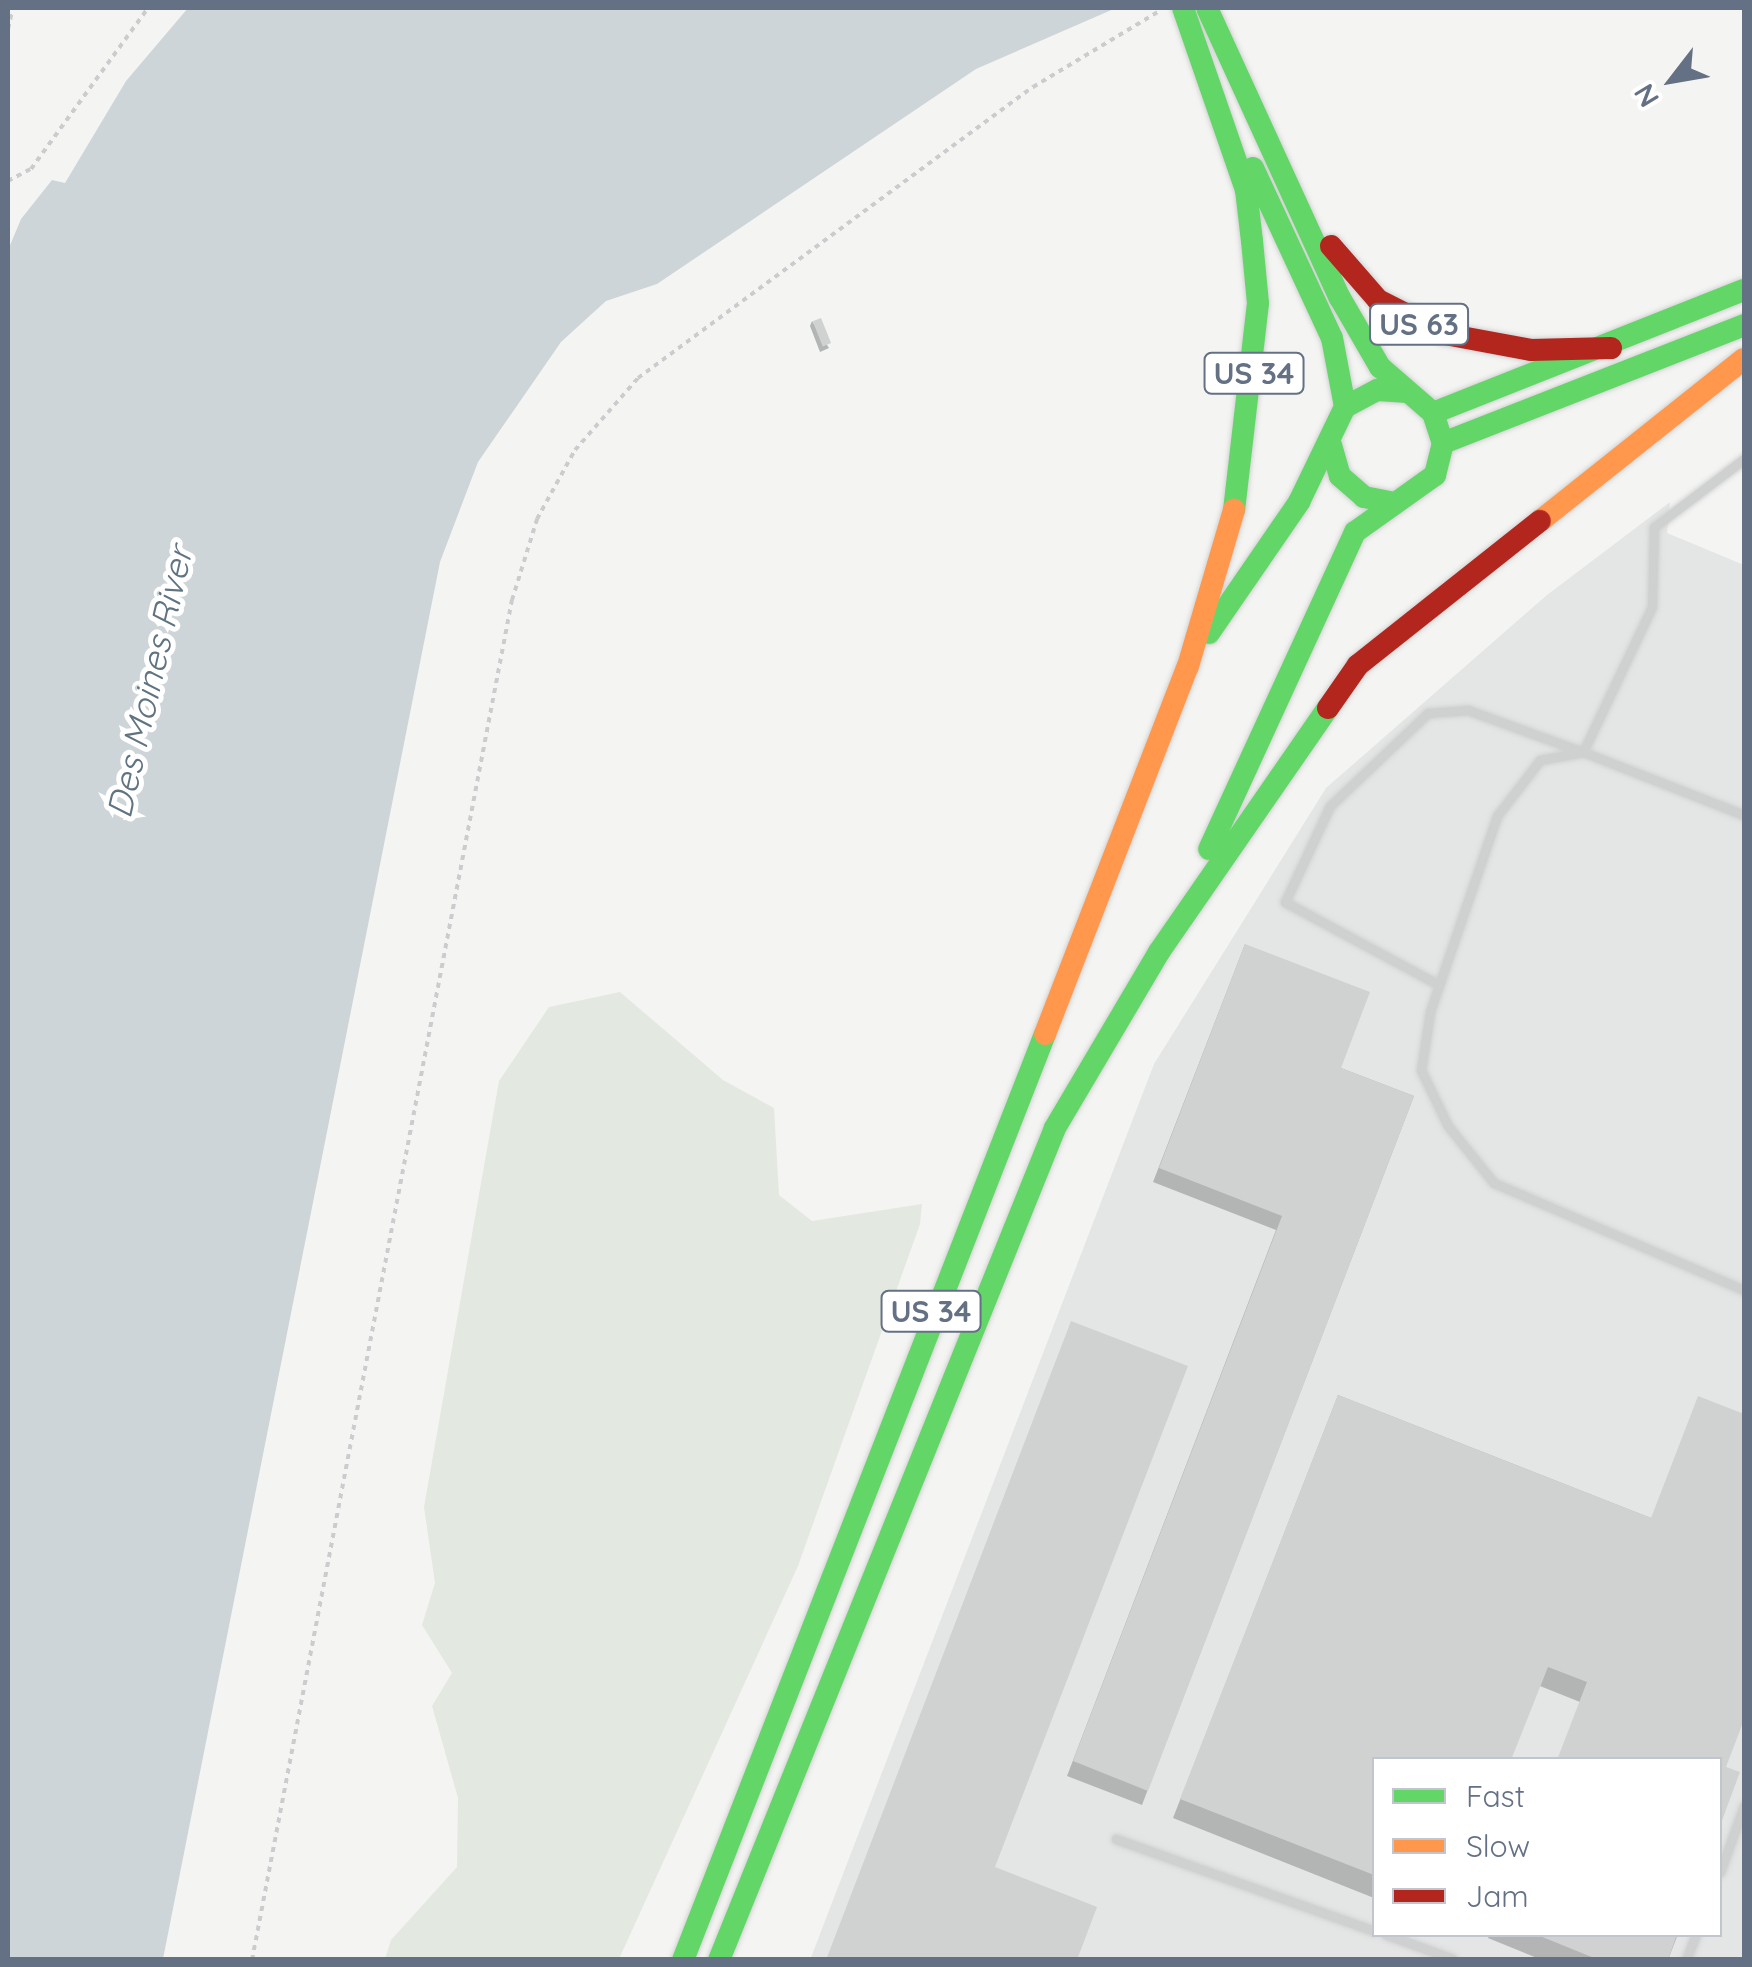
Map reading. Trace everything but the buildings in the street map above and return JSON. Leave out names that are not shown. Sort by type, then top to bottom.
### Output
[{"type":"highway","name":"US 34","points":[[1183,8],[1206,22],[1290,183],[1340,298],[1404,392],[1433,413]]},
{"type":"highway","name":"US 34","points":[[679,1960],[705,1904],[1188,666],[1240,488],[1258,303],[1246,190],[1212,77],[1206,22]]},
{"type":"highway","name":"US 63","points":[[1212,77],[1332,338],[1345,407]]},
{"type":"highway","name":"US 63","points":[[1290,183],[1348,272],[1414,322],[1476,344],[1611,348],[1744,290]]},
{"type":"highway","points":[[1611,348],[1433,413],[1443,444],[1744,324]]},
{"type":"highway","points":[[1159,952],[1358,665],[1744,359]]},
{"type":"highway","points":[[1188,666],[1330,445],[1345,407],[1377,390],[1404,392]]},
{"type":"highway","name":"US 34","points":[[720,1960],[811,1724],[1055,1128],[1159,952],[1356,532],[1388,502],[1435,475],[1443,444]]},
{"type":"highway","points":[[1330,445],[1340,476],[1364,497],[1388,502]]},
{"type":"highway","points":[[736,1960],[811,1724]]},
{"type":"lane","points":[[1583,752],[1652,607],[1654,527],[1744,459]]},
{"type":"lane","points":[[1439,986],[1285,902],[1330,806],[1428,713],[1468,710],[1744,815]]},
{"type":"lane","points":[[1583,752],[1540,760],[1497,816],[1439,986],[1421,1070],[1448,1126],[1494,1183],[1744,1290]]},
{"type":"lane","points":[[1722,1866],[1744,1806]]},
{"type":"lane","points":[[1116,1839],[1372,1930]]},
{"type":"lane","points":[[1394,1937],[1454,1959]]},
{"type":"path","points":[[8,29],[13,8]]},
{"type":"path","points":[[8,181],[30,169],[148,8]]},
{"type":"path","points":[[252,1960],[512,600],[537,519],[576,450],[693,334],[1033,87],[1170,8]]},
{"type":"shaded area","points":[[1670,502],[1667,533],[1744,565],[1744,1959],[810,1960],[1154,1064],[1326,788],[1547,595]]},
{"type":"shaded area","points":[[620,992],[723,1080],[774,1108],[779,1195],[812,1221],[922,1204],[920,1224],[798,1566],[619,1959],[385,1959],[391,1940],[457,1867],[458,1798],[432,1706],[452,1673],[422,1625],[435,1583],[424,1507],[499,1081],[549,1007]]},
{"type":"water","name":"Des Moines River","points":[[188,8],[1116,8],[976,69],[657,284],[606,301],[561,342],[478,462],[440,562],[163,1959],[8,1959],[8,250],[21,219],[52,180],[65,183],[126,81]]},
{"type":"traffic: fast","points":[[1183,8],[1246,190],[1252,241],[1258,303],[1234,510]]},
{"type":"traffic: fast","points":[[1207,8],[1340,298],[1380,367],[1433,413],[1443,443],[1435,475],[1355,532],[1209,849]]},
{"type":"traffic: fast","points":[[1253,168],[1332,338],[1345,407]]},
{"type":"traffic: fast","points":[[1433,413],[1744,290]]},
{"type":"traffic: fast","points":[[1443,443],[1744,325]]},
{"type":"traffic: fast","points":[[1209,633],[1299,502],[1345,407],[1377,390],[1404,392]]},
{"type":"traffic: fast","points":[[1331,445],[1340,476],[1364,497],[1389,502]]},
{"type":"traffic: fast","points":[[719,1960],[1055,1128],[1159,952],[1328,708]]},
{"type":"traffic: fast","points":[[683,1960],[1045,1034]]},
{"type":"traffic: slow","points":[[1540,521],[1744,359]]},
{"type":"traffic: slow","points":[[1045,1034],[1188,666],[1234,510]]},
{"type":"traffic: jam","points":[[1331,246],[1378,300],[1445,334],[1531,350],[1611,348]]},
{"type":"traffic: jam","points":[[1328,708],[1358,665],[1540,521]]}]
